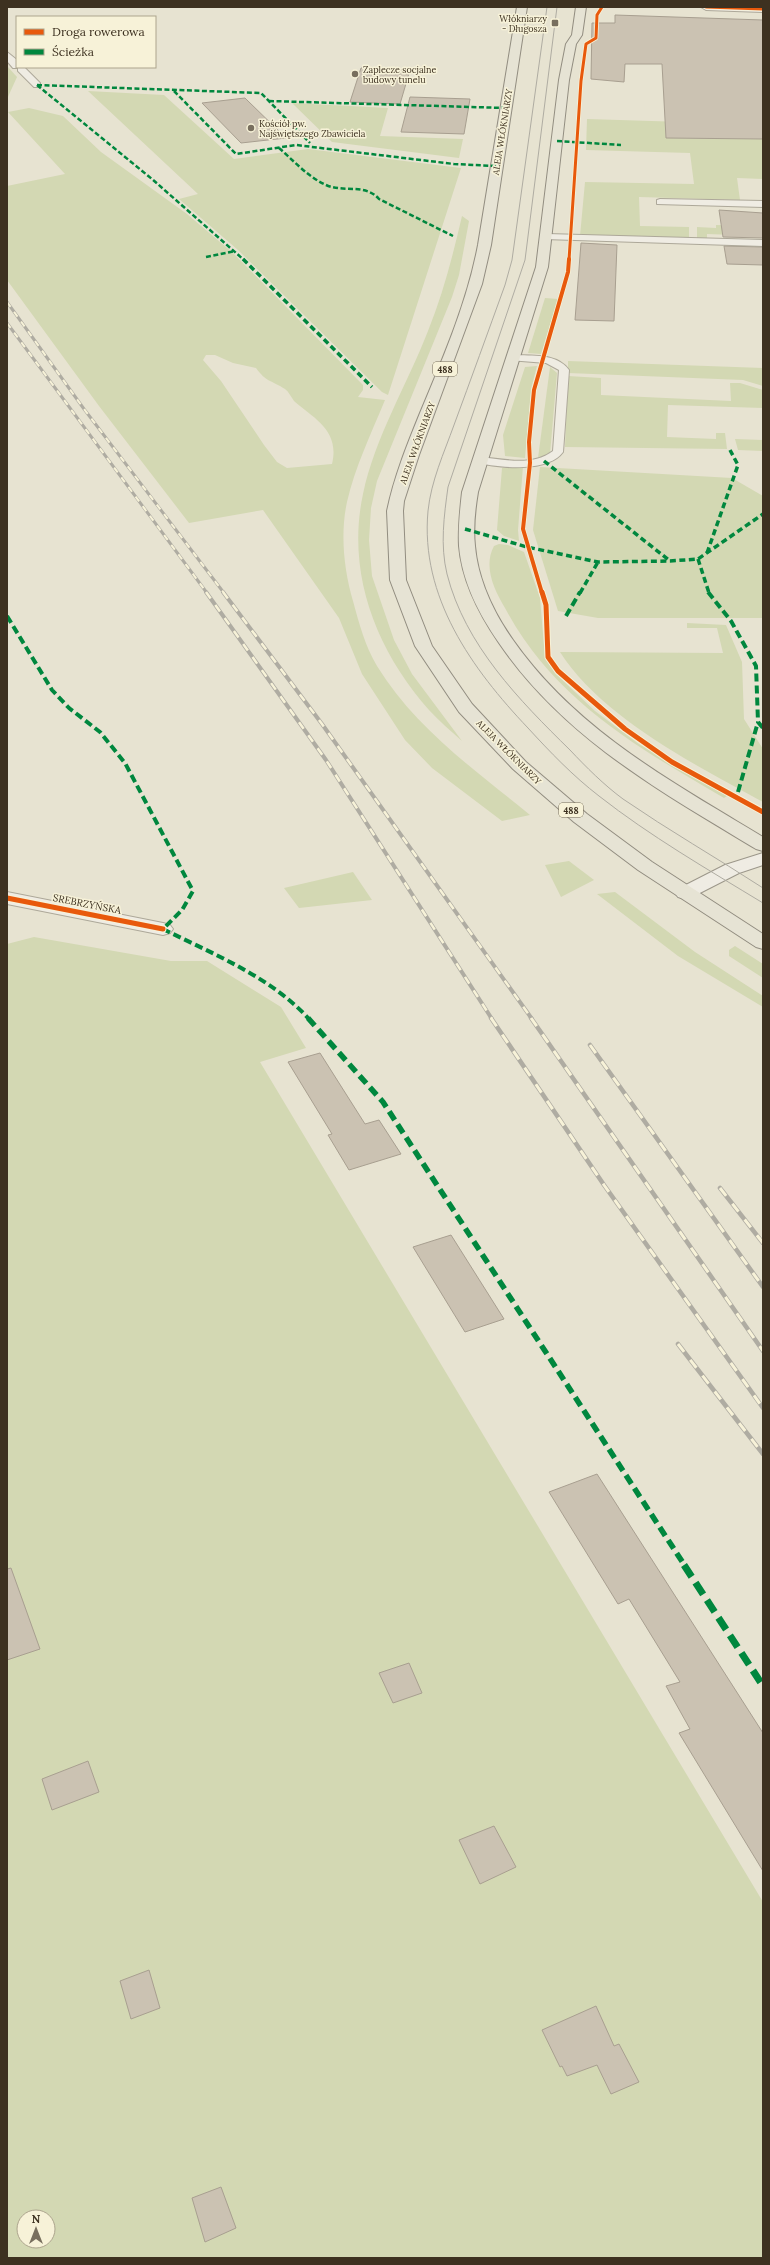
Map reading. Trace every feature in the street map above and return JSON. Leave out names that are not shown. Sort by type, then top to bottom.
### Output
[{"type":"main road","name":"ALEJA WŁÓKNIARZY","points":[[522,7],[476,286],[412,453],[397,500],[394,542],[400,581],[414,625],[428,653],[444,679],[491,737],[559,801],[614,844],[685,893],[763,943]]},
{"type":"main road","points":[[581,7],[577,35],[571,44],[564,80],[547,237],[538,283],[479,460],[466,512],[465,529],[470,568],[487,612],[517,658],[551,699],[596,738],[640,769],[763,845]]},
{"type":"street","points":[[706,7],[763,9]]},
{"type":"street","points":[[7,55],[16,64]]},
{"type":"street","points":[[685,893],[732,869],[763,859]]},
{"type":"street","name":"SREBRZYŃSKA","points":[[7,898],[163,929]]},
{"type":"lane","points":[[20,68],[37,85]]},
{"type":"lane","points":[[660,202],[763,204]]},
{"type":"lane","points":[[547,237],[763,243]]},
{"type":"lane","points":[[479,460],[530,463],[544,461],[558,452],[564,370],[561,366],[548,361],[513,358]]},
{"type":"green space","points":[[7,66],[17,77],[7,99]]},
{"type":"green space","points":[[88,91],[164,95],[234,159],[308,149],[461,168],[388,395],[382,392],[238,250],[179,199],[198,194]]},
{"type":"green space","points":[[292,103],[388,108],[380,136],[463,139],[459,158],[332,142]]},
{"type":"green space","points":[[29,108],[63,116],[101,152],[187,214],[233,253],[363,385],[363,390],[358,397],[385,400],[354,476],[345,514],[343,539],[345,564],[350,589],[363,634],[377,666],[409,709],[447,747],[530,815],[502,821],[432,768],[405,740],[362,674],[339,618],[263,510],[189,523],[99,406],[7,280],[7,186],[65,174],[8,112]],"holes":[[[206,355],[215,355],[233,363],[256,368],[266,378],[286,390],[294,401],[317,420],[329,434],[334,453],[332,464],[287,468],[277,462],[221,381],[203,360]]]},
{"type":"green space","points":[[587,119],[684,122],[668,138],[763,139],[763,179],[737,178],[740,200],[639,197],[640,226],[689,227],[689,239],[580,236],[585,182],[694,184],[690,153],[586,150]]},
{"type":"green space","points":[[462,216],[469,221],[459,275],[452,297],[377,481],[371,508],[369,540],[372,576],[394,640],[412,674],[462,741],[429,710],[410,687],[380,636],[362,581],[359,553],[359,524],[363,494],[375,452],[420,351],[433,317],[447,274]]},
{"type":"green space","points":[[716,225],[763,226],[763,236],[707,234],[707,240],[697,239],[697,227],[716,228]]},
{"type":"green space","points":[[545,298],[558,299],[541,354],[528,353]]},
{"type":"green space","points":[[568,361],[763,368],[763,386],[743,380],[568,373]]},
{"type":"green space","points":[[537,366],[531,389],[525,458],[505,456],[503,435],[525,367]]},
{"type":"green space","points":[[550,367],[557,373],[550,454],[538,458]]},
{"type":"green space","points":[[568,376],[601,378],[601,395],[731,401],[730,383],[740,383],[763,390],[763,408],[668,405],[667,437],[716,439],[716,433],[725,433],[727,449],[565,447]]},
{"type":"green space","points":[[735,439],[763,440],[763,451],[738,450]]},
{"type":"green space","points":[[523,466],[518,530],[519,541],[504,536],[497,530],[502,468]]},
{"type":"green space","points":[[540,467],[732,478],[763,496],[763,618],[598,618],[558,611],[533,530]]},
{"type":"green space","points":[[499,544],[508,545],[524,552],[540,598],[545,658],[555,673],[595,711],[639,744],[727,796],[724,798],[660,760],[630,740],[573,696],[548,670],[525,641],[497,594],[491,578],[490,562],[494,546]]},
{"type":"green space","points":[[687,623],[726,625],[742,662],[744,719],[763,749],[763,802],[709,773],[652,738],[625,719],[600,698],[578,676],[560,652],[723,653],[717,628],[687,628]]},
{"type":"green space","points":[[569,861],[594,880],[561,897],[545,865]]},
{"type":"green space","points":[[353,872],[372,900],[299,908],[284,888]]},
{"type":"green space","points":[[615,892],[695,952],[763,996],[763,1007],[678,956],[597,894]]},
{"type":"green space","points":[[34,937],[171,961],[207,961],[281,1007],[306,1048],[260,1062],[763,1902],[763,2258],[7,2258],[7,944]]},
{"type":"green space","points":[[735,946],[763,964],[763,978],[729,956],[729,950]]},
{"type":"building","points":[[615,15],[763,20],[763,139],[666,138],[662,64],[625,64],[624,82],[591,79],[592,23],[615,23]]},
{"type":"building","points":[[361,68],[410,70],[400,104],[350,102]]},
{"type":"building","points":[[410,97],[470,99],[464,134],[401,132]]},
{"type":"building","name":"Kościół pw. Najświętszego Zbawiciela","points":[[245,98],[286,138],[241,143],[202,103]]},
{"type":"building","points":[[719,210],[763,213],[763,238],[723,237]]},
{"type":"building","points":[[581,243],[617,245],[614,321],[575,320]]},
{"type":"building","points":[[724,246],[763,247],[763,265],[727,264]]},
{"type":"building","points":[[320,1053],[365,1124],[379,1120],[401,1154],[349,1170],[328,1135],[332,1134],[288,1062]]},
{"type":"building","points":[[451,1235],[504,1319],[465,1332],[413,1247]]},
{"type":"building","points":[[597,1474],[763,1733],[763,1871],[679,1733],[690,1729],[666,1686],[680,1682],[629,1599],[618,1604],[549,1492]]},
{"type":"building","points":[[11,1568],[40,1649],[7,1660],[7,1569]]},
{"type":"building","points":[[409,1663],[422,1693],[393,1703],[379,1673]]},
{"type":"building","points":[[88,1761],[99,1792],[52,1810],[42,1779]]},
{"type":"building","points":[[494,1826],[516,1867],[480,1884],[459,1840]]},
{"type":"building","points":[[149,1970],[160,2008],[131,2019],[120,1981]]},
{"type":"building","points":[[596,2006],[614,2046],[619,2044],[639,2082],[611,2094],[597,2065],[567,2076],[562,2066],[560,2067],[542,2030]]},
{"type":"building","points":[[221,2187],[236,2228],[205,2242],[192,2198]]},
{"type":"tram line","points":[[547,7],[512,260],[505,285],[438,467],[432,489],[428,511],[428,543],[432,573],[441,602],[454,630],[470,656],[507,705],[562,764],[589,788],[638,825],[679,852],[763,903]]},
{"type":"tram line","points":[[557,7],[525,260],[448,487],[443,541],[447,574],[455,600],[467,624],[480,648],[496,670],[513,691],[589,769],[623,799],[763,888]]},
{"type":"railway","points":[[7,302],[84,409],[224,593]]},
{"type":"railway","points":[[7,323],[207,593]]},
{"type":"railway","points":[[206,592],[326,760],[492,1019]]},
{"type":"railway","points":[[223,592],[322,724],[532,1019]]},
{"type":"railway","points":[[491,1018],[604,1185],[763,1408]]},
{"type":"railway","points":[[531,1018],[763,1351]]},
{"type":"railway","points":[[590,1045],[763,1287]]},
{"type":"railway","points":[[720,1188],[763,1243]]},
{"type":"railway","points":[[678,1344],[763,1454]]},
{"type":"marked path","points":[[37,85],[152,179],[235,251],[372,387]]},
{"type":"marked path","points":[[37,85],[261,93],[310,143]]},
{"type":"marked path","points":[[174,91],[236,154],[296,145],[454,164],[496,166]]},
{"type":"marked path","points":[[269,101],[506,108]]},
{"type":"marked path","points":[[557,141],[621,145]]},
{"type":"marked path","points":[[279,148],[304,171],[325,185],[339,189],[358,189],[369,191],[375,194],[379,199],[453,236]]},
{"type":"marked path","points":[[206,257],[235,251]]},
{"type":"marked path","points":[[707,553],[738,465],[730,450]]},
{"type":"marked path","points":[[544,461],[670,561]]},
{"type":"marked path","points":[[465,529],[527,547],[598,562],[670,561],[698,559],[763,514]]},
{"type":"marked path","points":[[698,559],[707,591],[731,621],[756,666],[758,722],[763,728]]},
{"type":"marked path","points":[[566,616],[598,562]]},
{"type":"marked path","points":[[7,616],[52,690],[69,708],[100,732],[125,763],[193,891],[182,910],[163,929],[218,956],[274,989],[302,1012],[383,1102],[763,1686]]},
{"type":"marked path","points":[[738,792],[758,722]]},
{"type":"cycle path","points":[[602,7],[597,15],[596,38],[586,44],[581,81],[568,272],[534,390],[529,442],[530,463],[523,529],[527,547],[546,605],[548,657],[558,671],[625,729],[672,762],[763,812]]},
{"type":"cycle path","points":[[706,7],[763,9]]},
{"type":"cycle path","points":[[7,898],[163,929]]},
{"type":"place","name":"Włókniarzy - Długosza","points":[[555,23]]},
{"type":"place","name":"Zaplecze socjalne budowy tunelu","points":[[355,74]]},
{"type":"place","name":"Kościół pw. Najświętszego Zbawiciela","points":[[251,128]]}]
